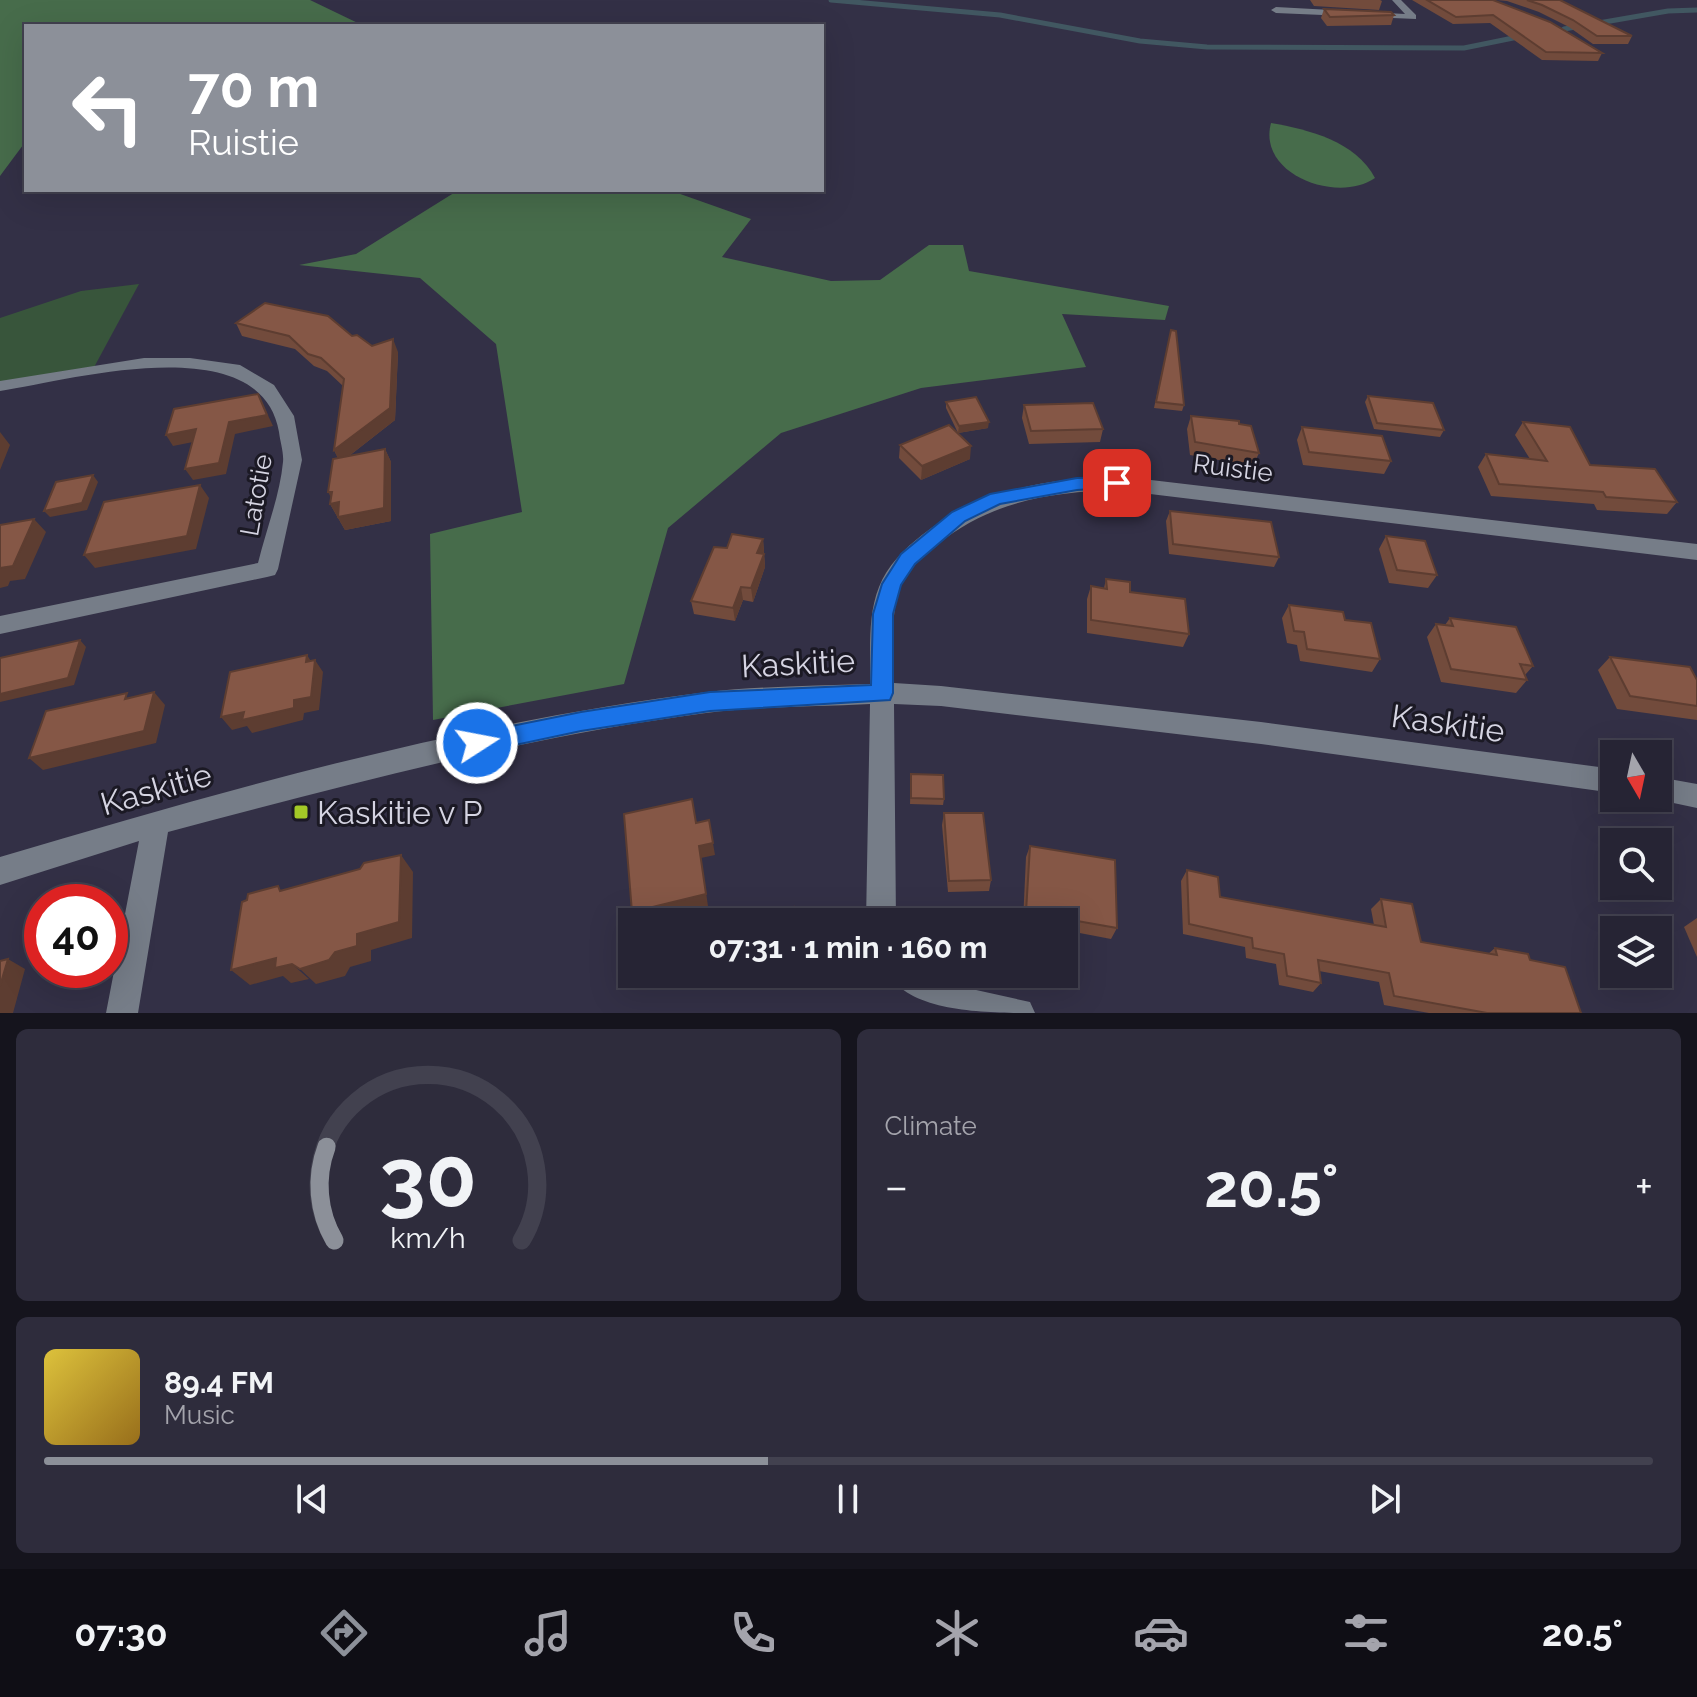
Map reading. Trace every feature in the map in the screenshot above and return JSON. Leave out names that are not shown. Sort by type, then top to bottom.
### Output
[{"type":"street","points":[[1276,10],[1413,17],[1396,0]]},
{"type":"street","name":"Latotie","points":[[0,386],[144,363],[190,363],[234,369],[268,389],[285,416],[293,460],[267,569],[0,625]]},
{"type":"street","name":"Ruistie","points":[[880,908],[883,614],[892,584],[908,559],[959,517],[996,499],[1039,490],[1117,483],[1697,552]]},
{"type":"street","name":"Kaskitie","points":[[0,871],[156,823],[396,760],[581,721],[710,702],[882,693],[941,696],[1170,722],[1600,779]]},
{"type":"street","points":[[1672,792],[1697,796]]},
{"type":"street","points":[[122,1013],[156,823]]},
{"type":"street","points":[[923,988],[949,999],[1019,1013]]},
{"type":"green space","points":[[0,0],[310,0],[360,24],[24,24],[24,144],[0,176]]},
{"type":"green space","points":[[1271,123],[1301,129],[1344,146],[1366,165],[1375,178],[1341,188],[1304,180],[1288,170],[1276,157],[1270,141]]},
{"type":"green space","points":[[455,192],[675,192],[751,219],[722,257],[831,281],[880,280],[929,245],[963,245],[969,271],[1169,306],[1165,320],[1062,314],[1086,367],[921,388],[781,433],[668,528],[624,684],[433,720],[430,534],[522,512],[496,344],[420,278],[299,265],[356,254]]},
{"type":"green space","points":[[139,284],[92,371],[0,386],[0,318],[81,291]]},
{"type":"building","points":[[1427,0],[1493,0],[1550,22],[1602,53],[1546,52],[1493,15],[1456,17]]},
{"type":"building","points":[[1527,0],[1560,0],[1632,36],[1597,36],[1573,20]]},
{"type":"building","points":[[1324,9],[1391,12],[1394,15],[1330,17]]},
{"type":"building","points":[[265,303],[328,316],[352,336],[357,335],[372,346],[393,339],[390,408],[334,450],[344,379],[321,358],[308,354],[289,336],[236,323]]},
{"type":"building","points":[[1171,330],[1176,331],[1184,405],[1156,402]]},
{"type":"building","points":[[258,394],[267,415],[229,422],[219,463],[185,469],[196,429],[166,435],[174,409]]},
{"type":"building","points":[[1368,396],[1433,403],[1444,430],[1377,423]]},
{"type":"building","points":[[976,397],[989,422],[959,426],[946,402]]},
{"type":"building","points":[[1093,403],[1103,429],[1031,431],[1024,405]]},
{"type":"building","points":[[1191,416],[1239,421],[1239,424],[1251,426],[1259,453],[1195,442]]},
{"type":"building","points":[[1523,422],[1570,427],[1590,465],[1655,469],[1677,502],[1606,497],[1603,492],[1499,484],[1486,454],[1547,461]]},
{"type":"building","points":[[949,425],[971,446],[922,466],[900,445]]},
{"type":"building","points":[[1302,427],[1382,436],[1391,461],[1309,452]]},
{"type":"building","points":[[385,449],[384,508],[338,517],[339,502],[330,504],[332,492],[328,492],[333,459]]},
{"type":"building","points":[[93,475],[82,503],[44,511],[56,482]]},
{"type":"building","points":[[200,485],[187,536],[84,555],[104,502]]},
{"type":"building","points":[[1170,511],[1271,522],[1279,557],[1173,544]]},
{"type":"building","points":[[34,519],[13,566],[0,568],[0,525]]},
{"type":"building","points":[[732,534],[763,539],[757,553],[764,554],[751,588],[741,587],[733,608],[691,601],[714,547],[727,548]]},
{"type":"building","points":[[1386,536],[1425,541],[1437,575],[1397,570]]},
{"type":"building","points":[[1106,579],[1130,582],[1130,592],[1185,599],[1189,634],[1091,620],[1091,586],[1107,589]]},
{"type":"building","points":[[1289,605],[1343,612],[1345,620],[1371,623],[1380,659],[1307,649],[1304,632],[1294,631]]},
{"type":"building","points":[[1450,618],[1516,627],[1533,666],[1520,664],[1527,680],[1451,669],[1436,624],[1453,626]]},
{"type":"building","points":[[80,640],[68,678],[0,694],[0,658]]},
{"type":"building","points":[[307,655],[306,662],[315,660],[311,697],[294,700],[294,708],[242,720],[244,712],[221,717],[230,672]]},
{"type":"building","points":[[1610,657],[1690,667],[1697,680],[1697,706],[1630,696]]},
{"type":"building","points":[[154,692],[144,731],[29,758],[46,711],[127,693],[125,699]]},
{"type":"building","points":[[911,774],[943,775],[944,799],[911,798]]},
{"type":"building","points":[[692,799],[696,823],[709,820],[713,843],[699,846],[706,894],[648,908],[632,908],[624,814]]},
{"type":"building","points":[[944,813],[983,813],[991,880],[949,881]]},
{"type":"building","points":[[1030,846],[1115,860],[1117,928],[1078,921],[1078,908],[1026,908]]},
{"type":"building","points":[[401,855],[399,922],[357,934],[357,946],[335,952],[329,960],[300,969],[292,964],[275,968],[276,958],[231,970],[242,902],[247,900],[248,894],[278,886],[280,891],[360,869],[364,863]]},
{"type":"building","points":[[1187,870],[1218,877],[1220,897],[1386,927],[1381,899],[1412,904],[1421,942],[1497,955],[1495,948],[1528,954],[1530,960],[1565,967],[1581,1013],[1487,1013],[1394,996],[1389,973],[1318,960],[1321,983],[1287,976],[1284,954],[1253,948],[1252,938],[1189,924]]},
{"type":"building","points":[[8,959],[0,986],[0,961]]},
{"type":"waterway","points":[[831,0],[1000,15],[1140,41],[1207,47],[1464,48],[1523,36]]},
{"type":"waterway","points":[[1564,29],[1668,11],[1697,10]]},
{"type":"place","name":"Kaskitie v P","points":[[301,812]]},
{"type":"route","points":[[477,743],[581,721],[710,702],[882,693],[883,614],[892,584],[908,559],[959,517],[996,499],[1077,484],[1117,483]]}]
